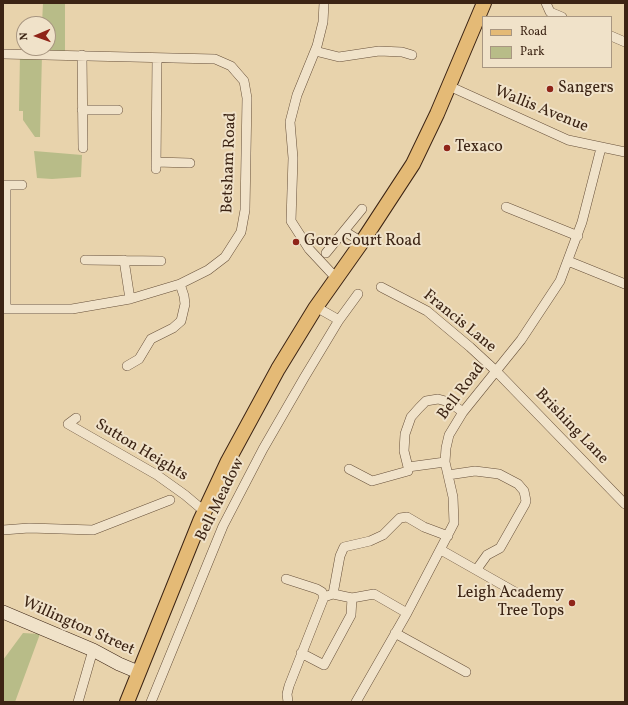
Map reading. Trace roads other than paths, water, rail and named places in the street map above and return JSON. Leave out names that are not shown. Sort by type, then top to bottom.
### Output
[{"type":"main road","points":[[127,702],[204,511],[259,403],[316,307],[362,242],[413,164],[449,86],[484,3]]},
{"type":"street","points":[[324,3],[323,22],[315,51],[297,96],[290,122],[293,158],[291,221],[296,232],[308,249],[336,278]]},
{"type":"street","points":[[546,3],[550,12],[560,16]]},
{"type":"street","points":[[612,36],[625,42]]},
{"type":"street","points":[[315,51],[339,57],[379,51],[402,52],[412,55]]},
{"type":"street","name":"Betsham Road","points":[[3,54],[214,59],[231,66],[244,81],[247,98],[245,210],[241,232],[225,257],[208,270],[180,284],[130,299],[72,309],[5,309]]},
{"type":"street","points":[[82,55],[83,148]]},
{"type":"street","points":[[157,58],[156,166],[190,163]]},
{"type":"street","name":"Wallis Avenue","points":[[449,86],[568,140],[625,152]]},
{"type":"street","points":[[82,110],[118,110]]},
{"type":"street","name":"Bell Road","points":[[356,702],[407,613],[454,523],[455,510],[446,462],[446,448],[449,435],[463,412],[521,340],[560,281],[578,236],[601,148]]},
{"type":"street","points":[[5,309],[5,185],[22,185]]},
{"type":"street","points":[[506,207],[578,236]]},
{"type":"street","points":[[326,254],[362,209]]},
{"type":"street","points":[[344,231],[362,242]]},
{"type":"street","points":[[85,260],[161,260]]},
{"type":"street","points":[[124,260],[130,299]]},
{"type":"street","points":[[568,261],[625,284]]},
{"type":"street","points":[[127,366],[139,359],[151,339],[173,328],[181,321],[185,304],[180,284]]},
{"type":"street","name":"Francis Lane","points":[[381,287],[427,311],[496,371]]},
{"type":"street","name":"Bell Meadow","points":[[151,702],[223,526],[263,449],[339,320],[358,294]]},
{"type":"street","points":[[316,307],[339,320]]},
{"type":"street","name":"Brishing Lane","points":[[496,371],[625,504]]},
{"type":"street","points":[[349,469],[372,481],[408,471],[404,451],[405,434],[411,418],[419,408],[426,401],[438,399],[449,402],[463,412]]},
{"type":"street","name":"Sutton Heights","points":[[76,418],[68,424],[157,476],[185,495],[204,511]]},
{"type":"street","points":[[408,467],[446,462]]},
{"type":"street","points":[[448,475],[475,471],[493,473],[518,484],[524,491],[526,501],[525,504],[500,548],[487,555],[476,569]]},
{"type":"street","points":[[3,530],[29,528],[93,530],[170,500]]},
{"type":"street","points":[[288,702],[288,690],[301,653],[329,595],[344,546],[370,541],[383,535],[400,518],[407,517],[424,527],[448,536]]},
{"type":"street","points":[[441,550],[514,592]]},
{"type":"street","points":[[286,578],[329,595],[352,598],[374,594],[407,613]]},
{"type":"street","points":[[301,653],[324,664],[351,615],[352,598]]},
{"type":"street","name":"Willington Street","points":[[3,612],[93,650],[138,672]]},
{"type":"street","points":[[395,633],[466,672]]},
{"type":"street","points":[[78,702],[93,650]]},
{"type":"place","name":"Sangers","points":[[550,89]]},
{"type":"place","name":"Texaco","points":[[447,148]]},
{"type":"place","name":"Gore Court Road","points":[[296,242]]},
{"type":"place","name":"Leigh Academy Tree Tops","points":[[572,603]]}]
